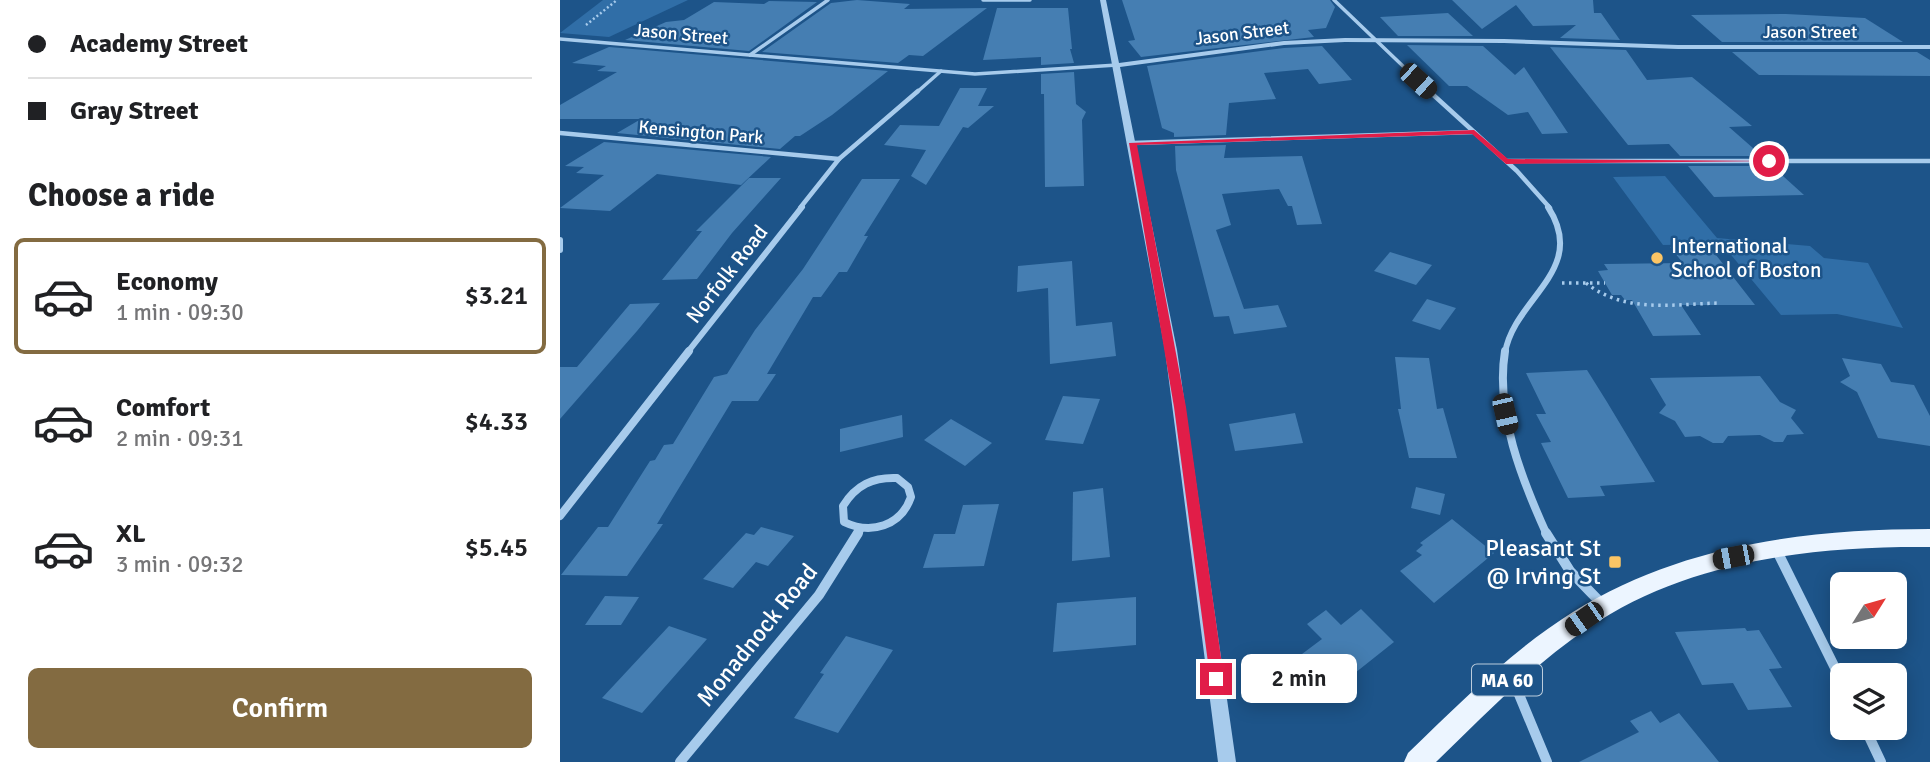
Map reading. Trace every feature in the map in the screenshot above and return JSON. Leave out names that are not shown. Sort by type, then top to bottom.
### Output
[{"type":"main road","name":"MA 60","points":[[1418,762],[1511,676],[1604,605],[1719,559],[1861,538],[1930,538]]},
{"type":"street","points":[[750,55],[828,0]]},
{"type":"street","points":[[983,0],[1030,0]]},
{"type":"street","points":[[1103,0],[1133,143],[1182,420],[1227,762]]},
{"type":"street","points":[[1334,0],[1506,161],[1544,201],[1558,222],[1559,254],[1548,283],[1516,323],[1506,347],[1502,363],[1505,414],[1526,480],[1553,545],[1577,580],[1604,605]]},
{"type":"street","name":"Jason Street","points":[[560,39],[1000,74],[1117,65],[1284,43],[1374,40],[1504,40],[1678,47],[1930,47]]},
{"type":"street","name":"Norfolk Road","points":[[560,516],[839,159],[941,71]]},
{"type":"street","points":[[1133,143],[1474,132]]},
{"type":"street","name":"Kensington Park","points":[[560,133],[839,159]]},
{"type":"street","points":[[1506,161],[1930,161]]},
{"type":"street","points":[[560,240],[560,250]]},
{"type":"street","points":[[897,478],[905,482],[911,496],[903,513],[884,526],[860,530],[844,522],[842,514],[847,497],[855,489],[876,479],[897,478]]},
{"type":"street","name":"Monadnock Road","points":[[681,762],[819,595],[860,530]]},
{"type":"street","points":[[1776,549],[1833,663]]},
{"type":"street","points":[[1511,676],[1547,762]]},
{"type":"street","points":[[1871,740],[1881,762]]},
{"type":"path","points":[[583,26],[617,0]]},
{"type":"path","points":[[1548,283],[1605,283]]},
{"type":"path","points":[[1586,283],[1604,298],[1629,305],[1720,303]]},
{"type":"shaded area","points":[[603,0],[688,0],[609,37],[560,33]]},
{"type":"shaded area","points":[[1665,176],[1717,238],[1810,246],[1824,258],[1868,263],[1903,328],[1837,314],[1781,315],[1722,244],[1663,245],[1613,177]]},
{"type":"building","points":[[857,0],[910,4],[904,9],[987,8],[923,56],[909,55],[898,63],[762,52],[831,3]]},
{"type":"building","points":[[1122,0],[1330,0],[1335,7],[1326,28],[1308,30],[1314,37],[1141,57],[1128,41],[1135,40]]},
{"type":"building","points":[[1452,0],[1593,0],[1594,13],[1601,13],[1620,40],[1560,38],[1576,25],[1533,26],[1516,5],[1482,29]]},
{"type":"building","points":[[769,1],[817,2],[749,51],[625,40],[666,22],[684,20],[714,2],[764,4]]},
{"type":"building","points":[[997,8],[1068,8],[1070,49],[1074,63],[1041,65],[1041,57],[983,60]]},
{"type":"building","points":[[1448,13],[1473,36],[1398,36],[1380,17]]},
{"type":"building","points":[[1786,14],[1865,18],[1903,42],[1722,42],[1691,15]]},
{"type":"building","points":[[1407,45],[1483,46],[1515,75],[1524,67],[1568,133],[1542,134],[1528,112],[1508,115],[1467,86],[1449,86]]},
{"type":"building","points":[[1322,46],[1352,80],[1319,84],[1308,69],[1264,73],[1276,99],[1229,103],[1226,135],[1174,137],[1174,133],[1162,128],[1147,66],[1284,48]]},
{"type":"building","points":[[609,47],[888,71],[832,115],[800,136],[795,136],[780,149],[617,133],[641,119],[560,119],[560,105],[617,72],[597,71],[606,66],[572,63]]},
{"type":"building","points":[[1550,47],[1626,50],[1647,80],[1692,77],[1752,126],[1729,127],[1762,156],[1680,156],[1669,144],[1628,145]]},
{"type":"building","points":[[1732,52],[1917,52],[1930,60],[1930,76],[1759,75]]},
{"type":"building","points":[[1074,72],[1076,104],[1086,112],[1082,120],[1084,186],[1045,187],[1044,94],[1041,94],[1041,74]]},
{"type":"building","points":[[960,88],[987,88],[978,106],[994,106],[968,128],[963,127],[926,185],[911,176],[926,150],[884,145],[900,125],[939,126]]},
{"type":"building","points":[[604,142],[771,157],[741,185],[657,174],[610,211],[560,208],[604,175],[576,173],[584,167],[565,166]]},
{"type":"building","points":[[1226,145],[1224,158],[1302,156],[1322,224],[1297,225],[1292,206],[1288,206],[1279,189],[1222,194],[1231,225],[1216,230],[1244,309],[1278,305],[1287,327],[1234,334],[1229,316],[1214,317],[1176,170],[1175,146]]},
{"type":"building","points":[[1688,166],[1772,166],[1804,195],[1714,197]]},
{"type":"building","points":[[749,178],[781,178],[732,233],[697,279],[662,280],[702,231],[696,231]]},
{"type":"building","points":[[862,179],[900,179],[864,236],[868,236],[847,272],[839,272],[821,297],[813,297],[767,374],[776,374],[758,401],[732,401],[657,524],[663,524],[627,576],[561,575],[598,527],[608,527],[650,461],[655,460],[664,445],[673,444],[714,377],[727,374],[755,330],[803,269]]},
{"type":"building","points":[[1709,246],[1755,305],[1681,305],[1701,335],[1653,336],[1632,300],[1625,300],[1621,295],[1612,295],[1598,271],[1608,270],[1604,264],[1683,263],[1670,247]]},
{"type":"building","points":[[1390,252],[1432,265],[1416,285],[1374,271]]},
{"type":"building","points":[[1072,261],[1076,326],[1112,322],[1116,356],[1050,364],[1048,288],[1017,292],[1018,266]]},
{"type":"building","points":[[1427,299],[1456,308],[1440,330],[1412,321]]},
{"type":"building","points":[[660,303],[560,419],[560,367],[577,367],[630,304]]},
{"type":"building","points":[[1395,357],[1429,358],[1437,409],[1443,408],[1457,458],[1409,458],[1398,409],[1401,409]]},
{"type":"building","points":[[1842,358],[1881,364],[1891,382],[1914,385],[1930,416],[1930,446],[1878,438],[1857,392],[1840,382],[1850,376]]},
{"type":"building","points":[[1587,370],[1655,482],[1600,486],[1605,496],[1568,498],[1541,443],[1551,442],[1536,414],[1546,414],[1526,373]]},
{"type":"building","points":[[1760,376],[1780,402],[1796,410],[1791,418],[1804,434],[1787,435],[1783,442],[1774,442],[1760,435],[1728,436],[1723,443],[1713,443],[1700,436],[1685,437],[1675,421],[1659,413],[1666,405],[1650,378]]},
{"type":"building","points":[[1063,396],[1100,399],[1083,444],[1045,440]]},
{"type":"building","points":[[1295,413],[1303,443],[1235,451],[1229,424]]},
{"type":"building","points":[[902,415],[903,437],[840,452],[840,429]]},
{"type":"building","points":[[951,419],[992,443],[965,466],[924,440]]},
{"type":"building","points":[[1416,487],[1445,494],[1440,515],[1411,508]]},
{"type":"building","points":[[1103,488],[1110,557],[1072,561],[1073,492]]},
{"type":"building","points":[[999,504],[984,566],[923,568],[934,534],[955,534],[963,505]]},
{"type":"building","points":[[1452,519],[1494,553],[1434,603],[1400,571],[1422,555],[1416,551],[1423,545],[1420,543]]},
{"type":"building","points":[[761,527],[794,536],[768,566],[756,562],[733,588],[703,579],[746,533],[754,535]]},
{"type":"building","points":[[605,596],[639,597],[621,625],[585,625]]},
{"type":"building","points":[[1136,597],[1136,645],[1053,652],[1057,603]]},
{"type":"building","points":[[1361,609],[1394,642],[1326,696],[1294,660],[1322,639],[1307,624],[1326,610],[1341,625]]},
{"type":"building","points":[[669,626],[707,639],[642,713],[602,698]]},
{"type":"building","points":[[1745,628],[1747,631],[1759,630],[1782,668],[1769,669],[1792,707],[1748,710],[1733,683],[1702,685],[1675,632]]},
{"type":"building","points":[[846,636],[893,650],[838,733],[794,718],[824,674],[820,673]]},
{"type":"building","points":[[1651,711],[1660,723],[1679,713],[1719,762],[1579,762],[1639,732],[1630,721]]},
{"type":"place","name":"International School of Boston","points":[[1657,258]]},
{"type":"place","name":"Pleasant St @ Irving St","points":[[1615,562]]},
{"type":"route","points":[[1216,679],[1180,407],[1133,143],[1474,132],[1506,161],[1769,161]]}]
